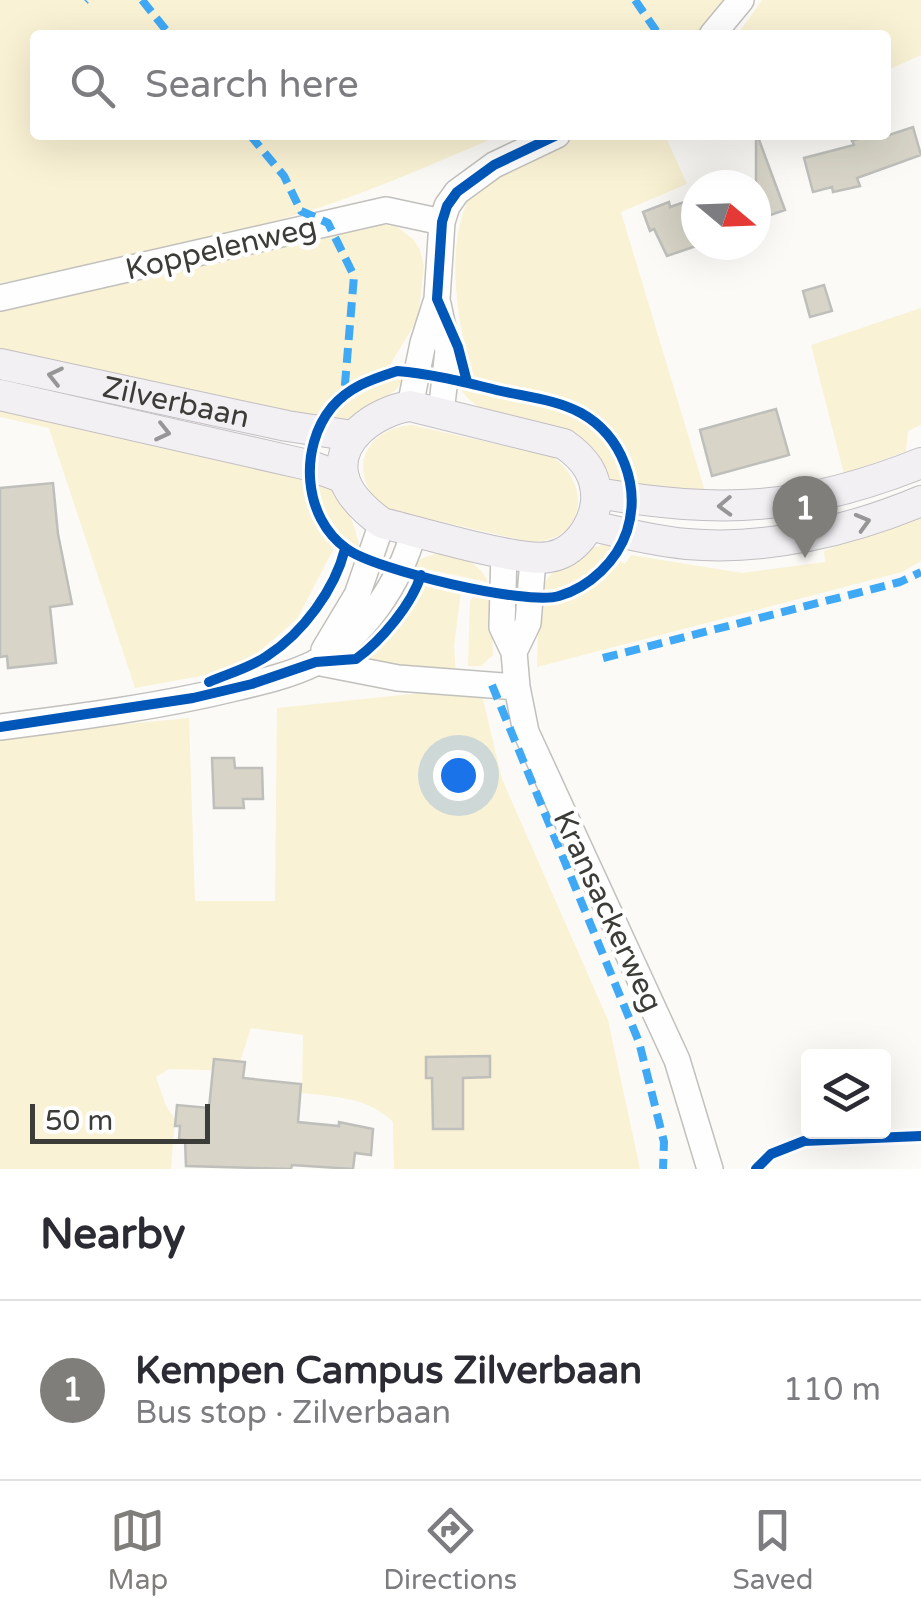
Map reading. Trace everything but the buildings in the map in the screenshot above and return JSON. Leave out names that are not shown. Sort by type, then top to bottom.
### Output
[{"type":"main road","name":"Zilverbaan","points":[[0,364],[287,426],[353,436]]},
{"type":"main road","name":"Zilverbaan","points":[[0,395],[308,465],[344,478]]},
{"type":"main road","points":[[410,406],[441,412],[564,444],[587,464],[596,492],[588,526],[568,551],[519,555],[382,523],[363,507],[344,478],[345,455],[353,436],[384,412],[410,406]]},
{"type":"main road","points":[[596,492],[678,506],[758,505],[838,492],[921,463]]},
{"type":"main road","points":[[588,526],[690,544],[758,542],[844,528],[921,501]]},
{"type":"street","points":[[716,30],[740,0]]},
{"type":"street","points":[[410,406],[437,299],[442,222],[447,206],[482,174],[547,140]]},
{"type":"street","name":"Koppelenweg","points":[[0,298],[386,210],[442,222]]},
{"type":"street","points":[[437,299],[448,351],[441,412]]},
{"type":"street","points":[[316,662],[357,596],[382,523]]},
{"type":"street","points":[[0,727],[193,698],[316,662],[349,639],[375,609],[400,570],[414,531]]},
{"type":"street","name":"Kransackerweg","points":[[519,555],[502,628],[514,652],[516,686],[526,732],[676,1060],[710,1169]]},
{"type":"street","points":[[316,662],[398,678],[516,686]]},
{"type":"shaded area","points":[[0,0],[723,0],[701,30],[30,30],[30,140],[490,140],[362,193],[277,221],[120,261],[0,283]]},
{"type":"shaded area","points":[[762,0],[921,0],[921,55],[891,69],[891,30],[741,30]]},
{"type":"shaded area","points":[[559,140],[667,140],[681,171],[681,187],[621,212],[707,498],[639,492],[630,461],[616,437],[599,420],[556,397],[474,377],[457,298],[457,238],[475,188],[502,164]]},
{"type":"shaded area","points":[[372,224],[396,226],[420,250],[424,266],[418,319],[388,368],[346,386],[315,423],[0,354],[0,303]]},
{"type":"shaded area","points":[[921,308],[921,425],[908,431],[906,451],[844,474],[811,345]]},
{"type":"shaded area","points":[[405,377],[388,396],[359,415],[344,422],[327,422],[361,391]]},
{"type":"shaded area","points":[[460,387],[530,402],[582,421],[595,430],[614,455],[628,492],[579,443],[481,408]]},
{"type":"shaded area","points":[[0,401],[305,471],[311,505],[334,548],[297,619],[239,669],[135,688],[49,428],[0,417]]},
{"type":"shaded area","points":[[412,425],[553,457],[574,483],[578,497],[572,523],[548,540],[530,542],[386,509],[366,483],[365,456],[381,435]]},
{"type":"shaded area","points":[[314,474],[345,506],[360,549],[341,535],[328,518]]},
{"type":"shaded area","points":[[921,511],[921,561],[902,572],[537,667],[539,603],[583,588],[601,577],[617,559],[625,564],[631,555],[742,573],[825,562],[824,551]]},
{"type":"shaded area","points":[[616,542],[585,577],[564,588],[541,592],[552,573],[571,558]]},
{"type":"shaded area","points":[[436,554],[467,560],[488,582],[411,566]]},
{"type":"shaded area","points":[[429,580],[456,586],[461,591],[454,646],[456,677],[342,674],[388,633]]},
{"type":"shaded area","points":[[477,593],[490,594],[493,655],[481,666],[468,666],[470,601]]},
{"type":"shaded area","points":[[469,688],[482,695],[502,779],[608,1020],[640,1169],[394,1169],[393,1122],[362,1103],[302,1093],[303,1035],[251,1028],[237,1071],[169,1069],[156,1077],[175,1119],[171,1169],[0,1169],[0,736],[189,718],[195,901],[275,901],[277,708]]},
{"type":"marked path","points":[[142,0],[166,30]]},
{"type":"marked path","points":[[635,0],[656,30]]},
{"type":"marked path","points":[[254,140],[284,176],[301,211],[328,223],[354,276],[344,396]]},
{"type":"marked path","points":[[603,658],[900,582],[921,572]]},
{"type":"marked path","points":[[492,685],[639,1042],[664,1142],[663,1169]]},
{"type":"cycle path","points":[[467,382],[458,347],[437,299],[442,222],[447,206],[457,192],[494,165],[546,140]]},
{"type":"cycle path","points":[[397,371],[552,402],[595,423],[625,464],[631,497],[627,531],[617,553],[601,571],[559,596],[516,596],[387,567],[347,549],[332,535],[321,519],[310,481],[310,461],[321,423],[346,394],[397,371]]},
{"type":"cycle path","points":[[209,682],[260,660],[293,635],[325,594],[345,549]]},
{"type":"cycle path","points":[[0,727],[193,698],[252,684],[316,662],[356,659],[394,621],[411,598],[421,575]]},
{"type":"cycle path","points":[[756,1169],[771,1154],[804,1141],[921,1136]]},
{"type":"place","name":"Kempen Campus Zilverbaan","points":[[805,558]]}]
